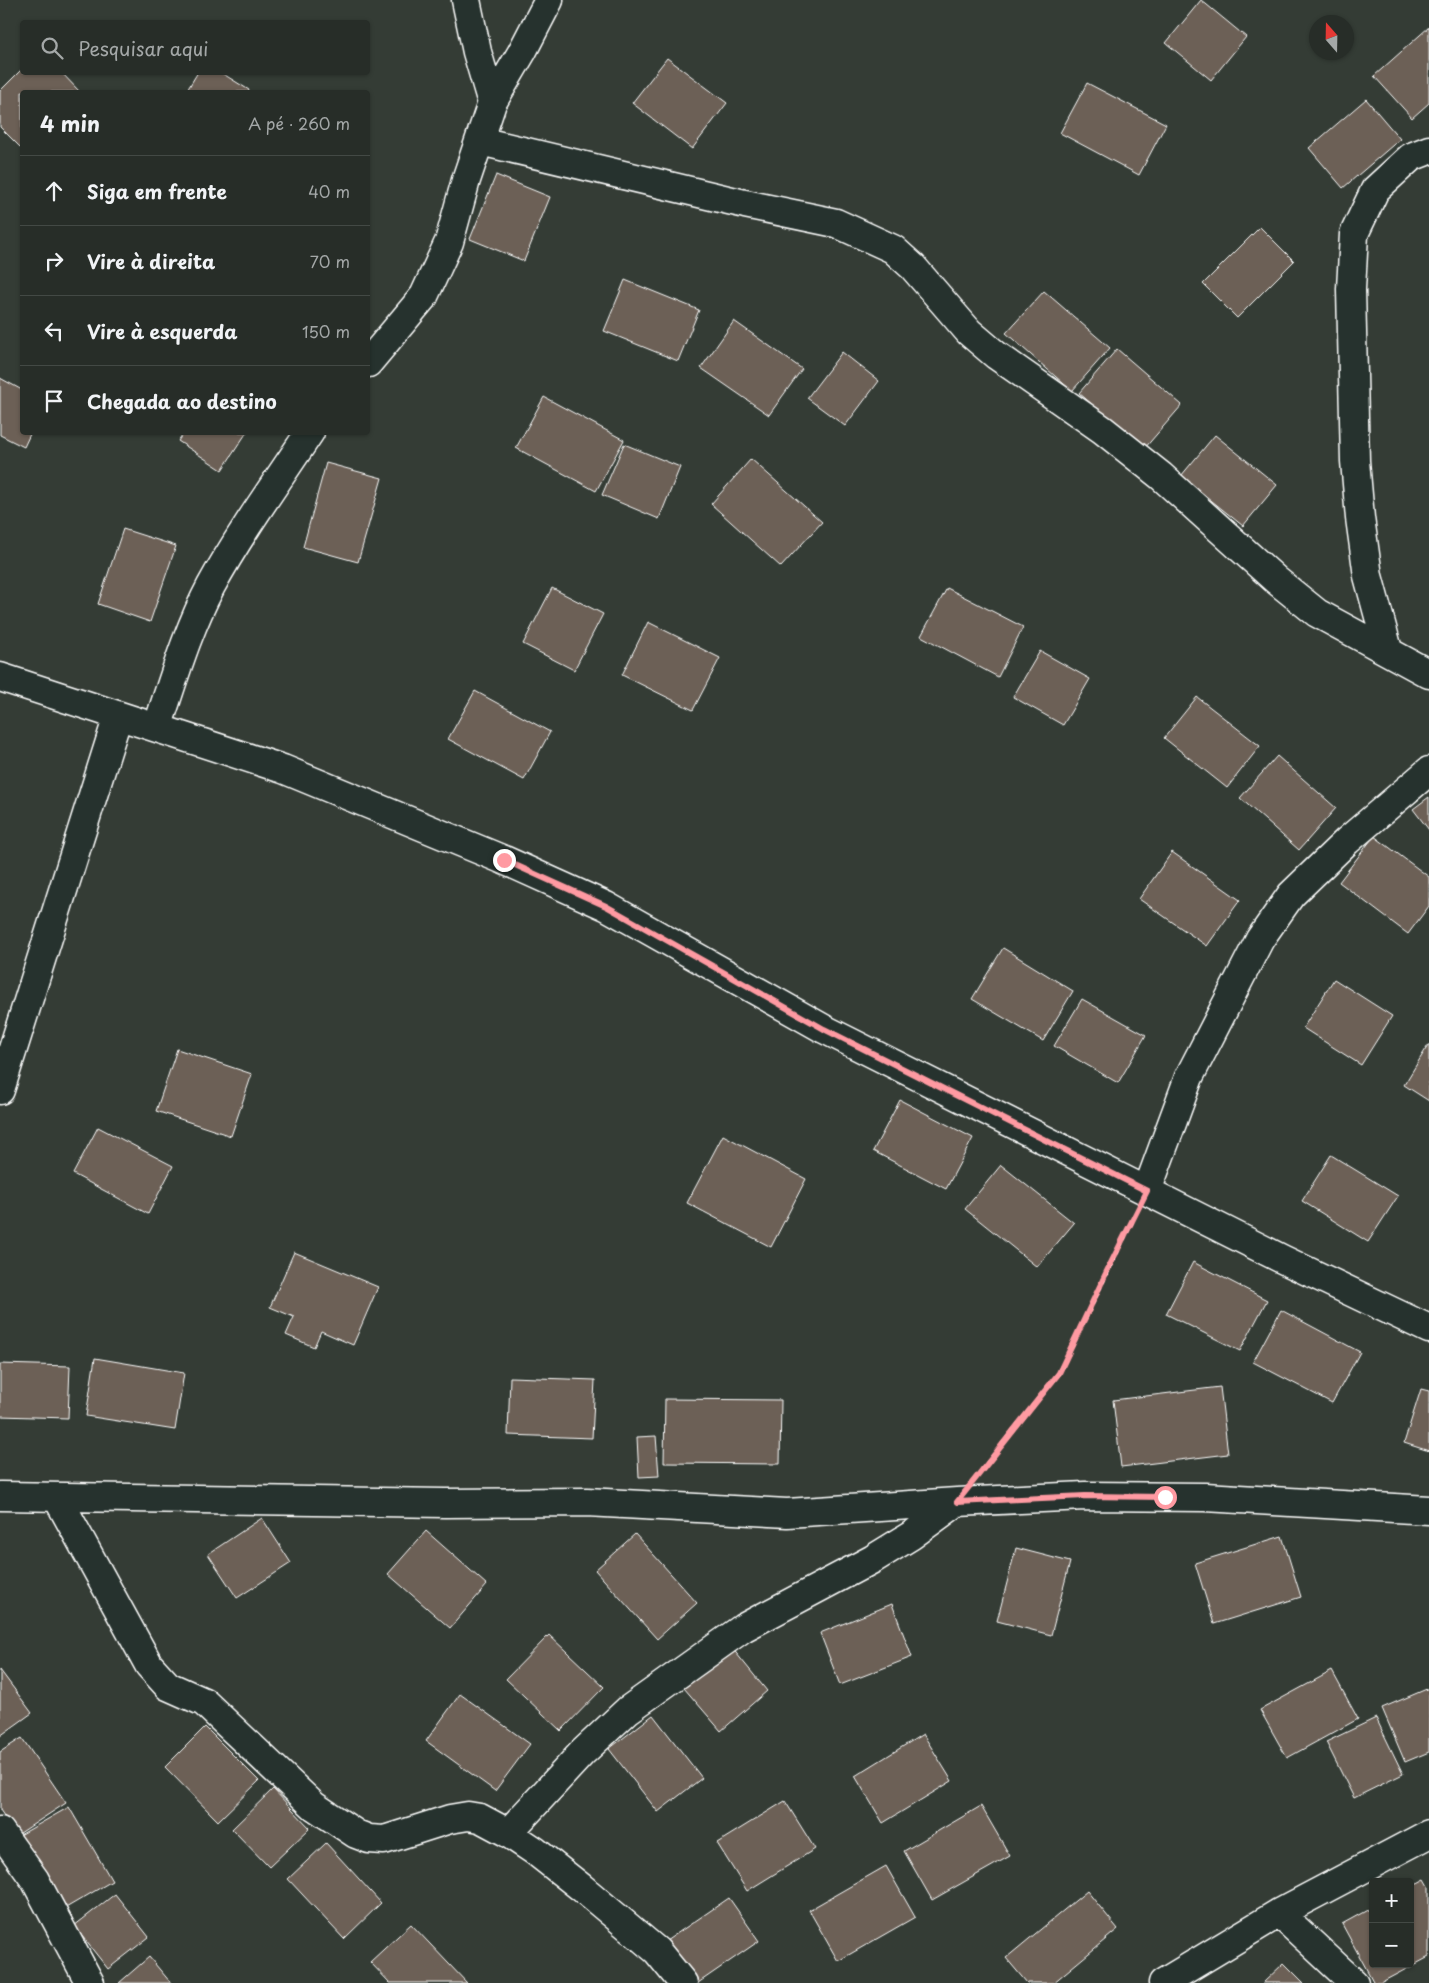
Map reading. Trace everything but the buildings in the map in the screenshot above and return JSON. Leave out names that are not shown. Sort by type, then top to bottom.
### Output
[{"type":"street","points":[[466,0],[477,52],[492,102]]},
{"type":"street","points":[[370,361],[424,296],[449,242],[466,180],[492,102],[550,0]]},
{"type":"street","points":[[480,141],[745,204],[836,223],[893,249],[913,267],[969,332],[996,355],[1103,430],[1161,476],[1239,548],[1317,612],[1429,674]]},
{"type":"street","points":[[1388,650],[1368,576],[1358,499],[1351,289],[1354,234],[1375,190],[1411,157],[1429,150]]},
{"type":"street","points":[[157,728],[186,643],[211,587],[250,522],[308,435]]},
{"type":"street","points":[[0,677],[283,769],[504,860],[606,906],[824,1029],[1282,1259],[1429,1330]]},
{"type":"street","points":[[0,1090],[118,716]]},
{"type":"street","points":[[1147,1191],[1188,1078],[1260,939],[1291,895],[1347,841],[1429,771]]},
{"type":"street","points":[[0,1496],[445,1503],[587,1502],[787,1513],[1085,1496],[1205,1497],[1429,1510]]},
{"type":"street","points":[[57,1497],[149,1665],[157,1676],[168,1686],[204,1702],[314,1806],[356,1834],[384,1840],[450,1819],[468,1816],[480,1818],[508,1833],[582,1888],[658,1951],[683,1983]]},
{"type":"street","points":[[508,1833],[582,1753],[628,1710],[743,1628],[873,1559],[912,1535],[957,1502]]},
{"type":"street","points":[[0,1831],[35,1880],[90,1983]]},
{"type":"street","points":[[1163,1983],[1279,1913],[1429,1834]]},
{"type":"street","points":[[1279,1913],[1354,1983]]},
{"type":"path","points":[[957,1502],[1059,1373],[1147,1191]]},
{"type":"route","points":[[504,860],[606,906],[824,1029],[1147,1191],[1059,1373],[957,1502],[1085,1496],[1165,1497]]}]
